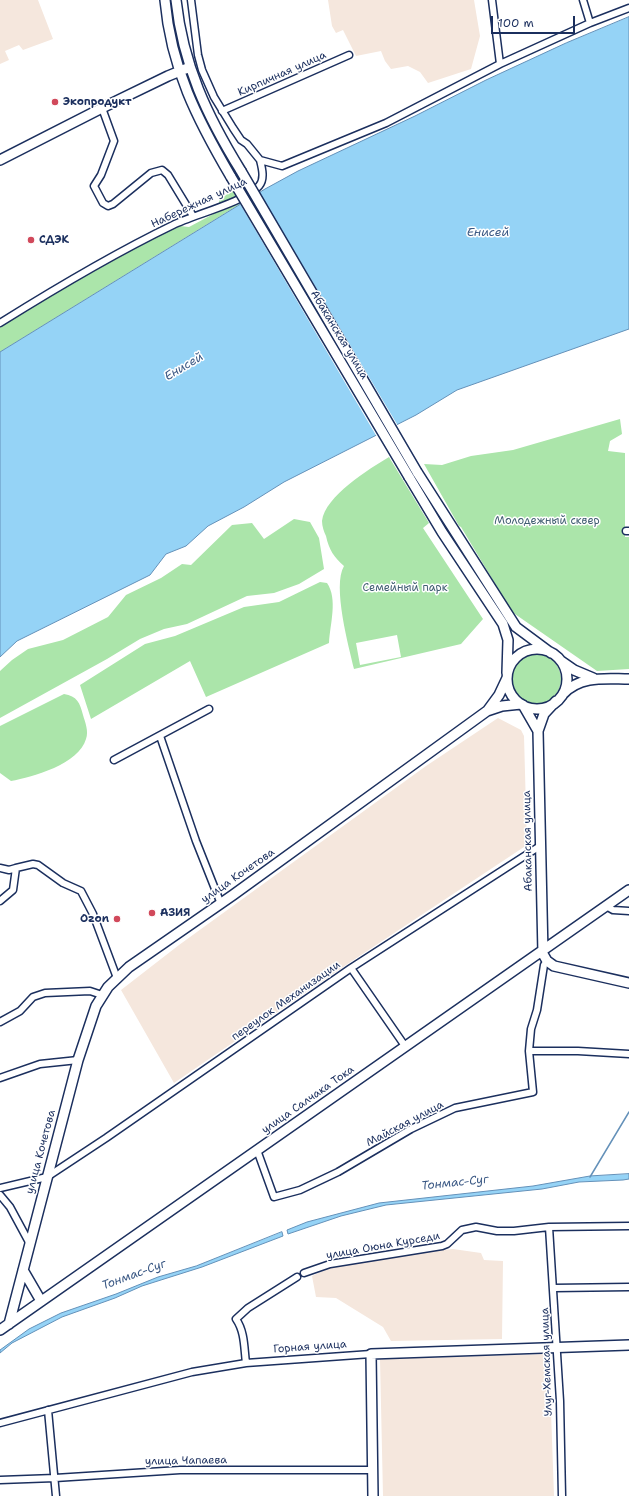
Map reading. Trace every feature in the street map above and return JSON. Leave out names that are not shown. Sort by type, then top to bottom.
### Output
[{"type":"main road","name":"Абаканская улица","points":[[164,0],[168,27],[179,71],[203,128],[442,532],[503,624],[508,640],[507,675]]},
{"type":"main road","name":"Абаканская улица","points":[[176,0],[181,35],[190,67],[207,110],[241,171],[417,472],[516,627],[553,654]]},
{"type":"main road","points":[[0,160],[102,108],[190,67]]},
{"type":"main road","points":[[595,679],[574,670],[553,654],[541,650],[526,651],[514,660],[507,675],[511,694],[522,705],[540,708],[557,700],[575,685],[595,679],[629,679]]},
{"type":"main road","points":[[553,654],[561,662],[566,676],[565,686],[557,700]]},
{"type":"main road","name":"улица Кочетова","points":[[9,1324],[78,1060],[90,1022],[102,995],[129,967],[221,904],[487,711],[499,695],[507,675]]},
{"type":"main road","name":"Абаканская улица","points":[[542,950],[538,732],[544,714],[557,700]]},
{"type":"main road","name":"Абаканская улица","points":[[522,705],[538,732]]},
{"type":"main road","name":"улица Кочетова","points":[[487,711],[502,706],[522,705]]},
{"type":"main road","name":"улица Салчака Тока","points":[[0,1330],[629,890]]},
{"type":"main road","points":[[542,950],[547,961],[558,967],[629,983]]},
{"type":"main road","points":[[23,1270],[41,1301]]},
{"type":"main road","name":"Горная улица","points":[[371,1354],[629,1345]]},
{"type":"main road","points":[[371,1354],[373,1496]]},
{"type":"street","points":[[191,0],[198,55],[202,70],[222,111],[241,140],[247,144],[260,160],[282,166],[386,123],[500,64],[590,23],[629,8]]},
{"type":"street","points":[[492,0],[500,64]]},
{"type":"street","points":[[583,0],[590,23]]},
{"type":"street","name":"Кирпичная улица","points":[[222,111],[349,55]]},
{"type":"street","points":[[102,108],[114,141],[101,175],[94,186],[103,203],[108,206],[113,204],[145,177],[156,171],[162,170],[168,176],[193,216]]},
{"type":"street","name":"Набережная улица","points":[[0,323],[73,278],[173,224],[225,204],[257,188],[262,179],[260,160]]},
{"type":"street","points":[[114,760],[209,709]]},
{"type":"street","points":[[160,736],[196,841],[221,904]]},
{"type":"street","name":"переулок Механизации","points":[[47,1177],[106,1138],[351,968],[540,846]]},
{"type":"street","points":[[0,868],[8,870],[33,864],[38,865],[63,883],[81,891],[93,914],[117,978]]},
{"type":"street","points":[[0,901],[13,890],[16,868]]},
{"type":"street","points":[[606,906],[613,910],[629,911]]},
{"type":"street","points":[[547,961],[544,965],[537,1010],[531,1029],[530,1051],[578,1051],[629,1054]]},
{"type":"street","points":[[351,968],[405,1046]]},
{"type":"street","points":[[0,1022],[20,1011],[33,997],[45,993],[90,991],[102,995]]},
{"type":"street","name":"Майская улица","points":[[257,1150],[274,1196],[300,1190],[338,1172],[411,1129],[455,1108],[533,1092],[530,1051]]},
{"type":"street","points":[[0,1078],[40,1064],[78,1060]]},
{"type":"street","points":[[0,1188],[47,1177]]},
{"type":"street","points":[[0,1195],[10,1207],[30,1244]]},
{"type":"street","name":"улица Оюна Курседи","points":[[304,1273],[330,1264],[442,1246],[447,1244],[462,1230],[469,1228],[476,1227],[497,1231],[514,1231],[549,1227],[629,1226]]},
{"type":"street","name":"Улуг-Хемская улица","points":[[549,1227],[560,1401],[562,1496]]},
{"type":"street","points":[[246,1363],[243,1335],[236,1319],[248,1308],[297,1278]]},
{"type":"street","points":[[554,1288],[629,1287]]},
{"type":"street","name":"Горная улица","points":[[0,1423],[192,1372],[246,1363],[371,1354]]},
{"type":"street","points":[[48,1410],[56,1496]]},
{"type":"street","name":"улица Чапаева","points":[[0,1480],[180,1470],[373,1470]]},
{"type":"shaded area","points":[[0,0],[38,0],[53,39],[23,50],[19,45],[5,51],[9,60],[0,64]]},
{"type":"shaded area","points":[[328,0],[474,0],[480,36],[471,69],[428,83],[420,72],[408,66],[391,69],[385,61],[381,51],[356,56],[343,30],[336,33],[332,26]]},
{"type":"shaded area","points":[[498,718],[521,730],[524,736],[527,845],[352,961],[174,1083],[121,990],[179,945],[426,766]]},
{"type":"shaded area","points":[[453,1249],[481,1253],[484,1260],[503,1261],[502,1339],[391,1341],[383,1327],[336,1298],[316,1297],[312,1276],[329,1268],[405,1254]]},
{"type":"shaded area","points":[[549,1354],[554,1496],[383,1496],[380,1359]]},
{"type":"green space","points":[[233,191],[240,204],[0,352],[0,327],[48,297],[166,231],[180,226],[189,227],[219,211],[219,199]]},
{"type":"green space","name":"Молодежный сквер","points":[[620,419],[622,434],[610,441],[608,451],[625,453],[625,537],[629,537],[629,669],[597,671],[512,612],[459,526],[424,464],[442,465],[471,456],[513,450]]},
{"type":"green space","name":"Семейный парк","points":[[389,457],[429,523],[423,528],[483,619],[461,644],[354,669],[345,632],[341,602],[341,575],[344,566],[330,549],[323,529],[322,521],[331,502],[339,493],[360,476]],"holes":[[[397,635],[401,657],[360,665],[356,643]]]},
{"type":"green space","points":[[294,519],[310,522],[319,538],[324,569],[299,584],[274,593],[247,596],[187,624],[164,629],[140,639],[107,659],[0,718],[0,671],[12,660],[28,649],[63,640],[108,617],[126,595],[161,578],[182,564],[191,565],[232,525],[252,523],[264,539]]},
{"type":"green space","points":[[320,582],[327,583],[332,596],[333,604],[329,643],[206,697],[190,661],[91,719],[80,685],[145,644],[175,636],[244,607],[279,602]]},
{"type":"green space","points":[[541,654],[546,655],[554,661],[560,669],[560,689],[554,697],[546,703],[531,704],[526,703],[518,697],[512,689],[511,674],[512,669],[518,661],[526,655]]},
{"type":"green space","points":[[64,694],[75,698],[82,711],[87,733],[82,748],[74,756],[54,768],[43,773],[11,781],[0,773],[0,726]]},
{"type":"water","name":"Енисей","points":[[629,17],[629,329],[457,390],[416,415],[284,482],[244,507],[208,526],[186,546],[166,554],[150,575],[17,641],[0,657],[0,352],[265,189],[298,171],[415,116],[486,80],[566,43]]},
{"type":"water","name":"Тонмас-Суг","points":[[629,1174],[629,1179],[623,1180],[579,1182],[542,1189],[386,1205],[341,1216],[288,1234],[287,1230],[307,1222],[379,1203],[533,1186],[590,1176]]},
{"type":"water","name":"Тонмас-Суг","points":[[282,1232],[283,1236],[202,1267],[142,1286],[115,1298],[62,1317],[12,1343],[0,1353],[0,1350],[29,1329],[61,1313],[116,1294],[158,1277],[196,1266]]},
{"type":"pier","points":[[258,190],[398,426],[377,437],[239,202]]},
{"type":"waterway","points":[[590,1177],[629,1112]]},
{"type":"place","name":"Экопродукт","points":[[55,102]]},
{"type":"place","name":"СДЭК","points":[[31,240]]},
{"type":"place","name":"АЗИЯ","points":[[152,913]]},
{"type":"place","name":"Ozon","points":[[117,919]]}]
